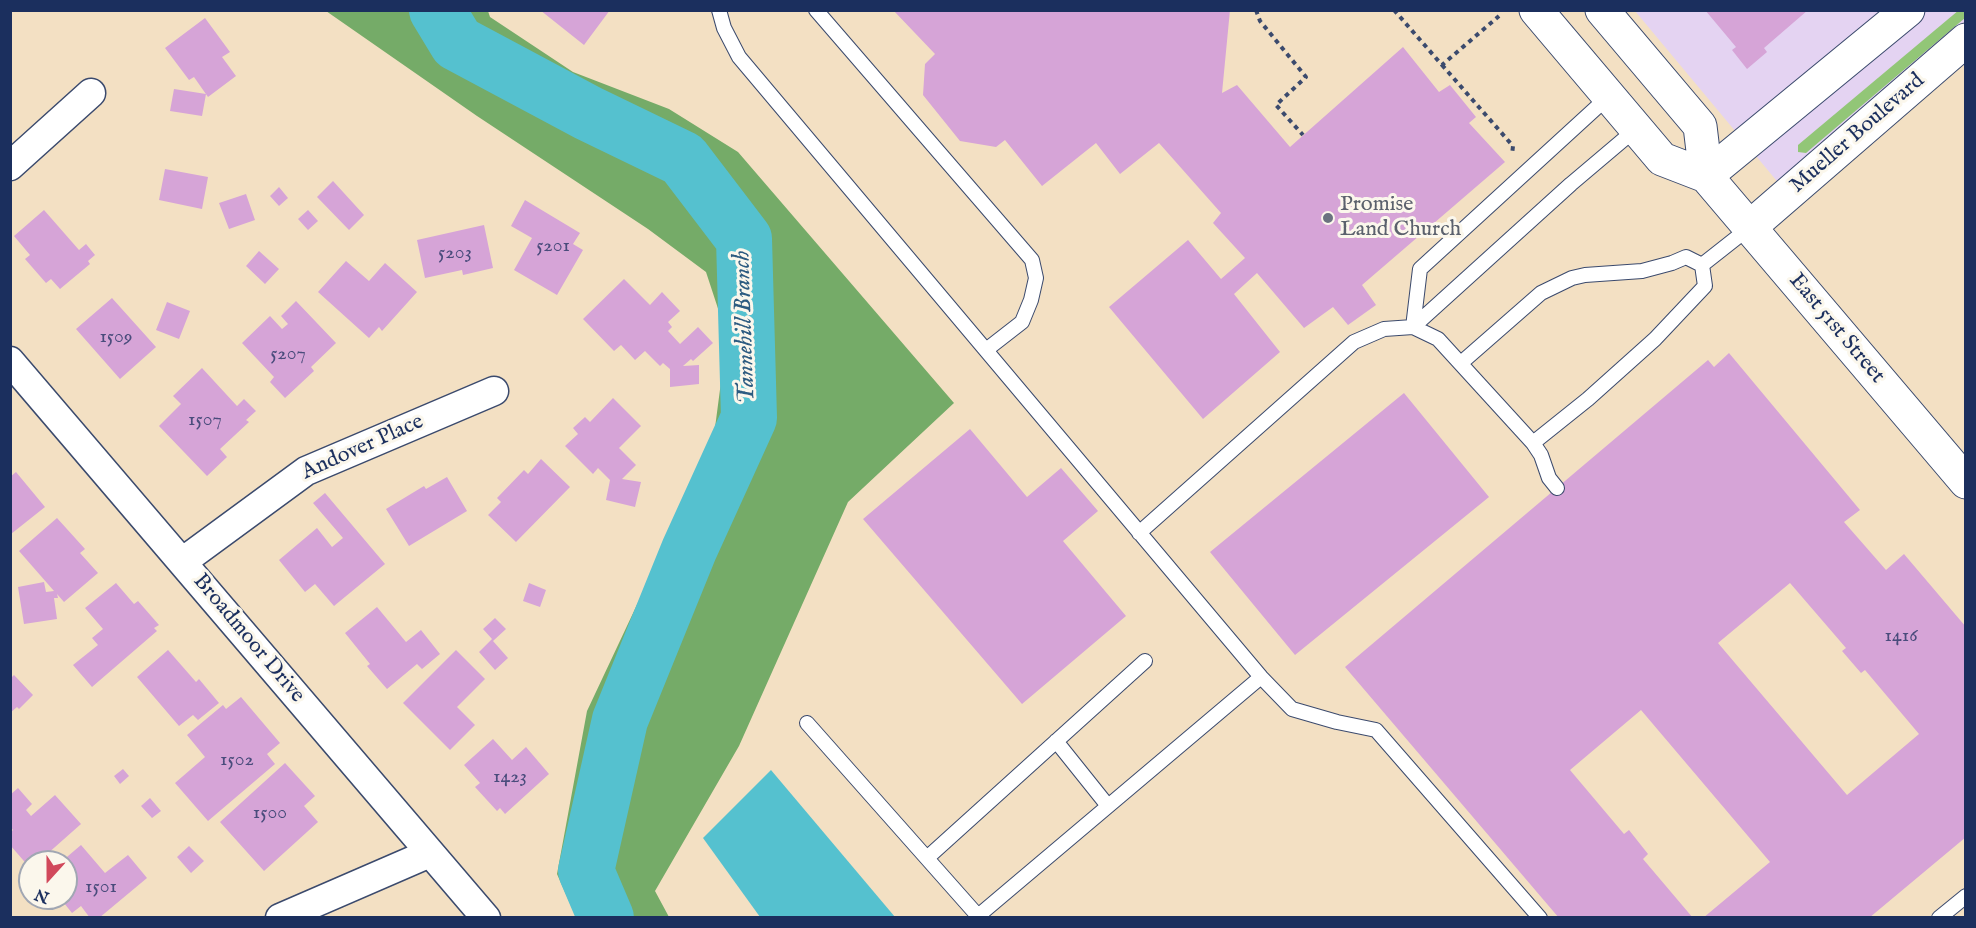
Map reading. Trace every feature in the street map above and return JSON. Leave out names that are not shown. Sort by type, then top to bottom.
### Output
[{"type":"main road","name":"East 51st Street","points":[[1536,10],[1662,159],[1706,176],[1965,482]]},
{"type":"main road","points":[[1602,10],[1700,126],[1706,176]]},
{"type":"main road","points":[[1706,176],[1908,10]]},
{"type":"main road","name":"Mueller Boulevard","points":[[1750,227],[1965,40]]},
{"type":"street","points":[[10,166],[91,93]]},
{"type":"street","name":"Broadmoor Drive","points":[[10,361],[486,918]]},
{"type":"street","name":"Andover Place","points":[[183,562],[306,471],[494,391]]},
{"type":"street","points":[[280,918],[430,853]]},
{"type":"lane","points":[[720,10],[724,28],[739,57],[1261,677],[1292,709],[1337,722],[1376,729],[1540,918]]},
{"type":"lane","points":[[816,10],[1032,261],[1036,278],[1031,300],[1022,322],[986,350]]},
{"type":"lane","points":[[1413,327],[1420,269],[1608,97]]},
{"type":"lane","points":[[1413,327],[1571,184],[1636,129]]},
{"type":"lane","points":[[1702,265],[1750,227]]},
{"type":"lane","points":[[1461,363],[1541,293],[1572,278],[1585,275],[1642,272],[1686,256],[1702,265]]},
{"type":"lane","points":[[1533,443],[1588,399],[1655,339],[1705,286],[1702,265]]},
{"type":"lane","points":[[1139,533],[1354,342],[1384,329],[1413,327],[1438,339],[1533,443],[1541,455],[1549,478],[1557,488]]},
{"type":"lane","points":[[927,858],[1145,661]]},
{"type":"lane","points":[[807,723],[978,916],[1261,677]]},
{"type":"lane","points":[[1056,741],[1108,806]]},
{"type":"lane","points":[[1939,918],[1965,896]]},
{"type":"path","points":[[1257,10],[1260,21],[1306,77],[1276,105],[1303,135]]},
{"type":"path","points":[[1394,10],[1513,146],[1512,159]]},
{"type":"path","points":[[1442,65],[1498,16]]},
{"type":"shaded area","points":[[1635,11],[1965,11],[1965,32],[1781,186]]},
{"type":"green space","points":[[1959,10],[1965,11],[1965,18],[1806,153],[1798,152],[1798,145]]},
{"type":"green space","points":[[326,11],[488,11],[490,17],[573,72],[669,109],[738,152],[954,403],[848,502],[739,746],[655,891],[669,917],[576,917],[557,874],[587,711],[713,443],[727,336],[706,272],[648,229],[477,116]]},
{"type":"water","points":[[771,770],[895,917],[760,917],[703,838]]},
{"type":"building","points":[[540,10],[610,10],[584,45]]},
{"type":"building","name":"Promise Land Church","points":[[893,10],[1230,10],[1222,93],[1237,85],[1290,147],[1403,47],[1439,92],[1450,85],[1476,117],[1469,123],[1505,162],[1362,285],[1376,305],[1348,325],[1333,307],[1304,328],[1257,273],[1234,294],[1280,352],[1203,419],[1109,307],[1188,240],[1221,279],[1245,258],[1213,223],[1221,213],[1159,143],[1120,174],[1096,143],[1042,186],[1005,140],[996,147],[960,141],[923,95],[925,64],[935,54]]},
{"type":"building","points":[[1705,10],[1808,10],[1764,48],[1767,52],[1747,69],[1732,50],[1736,47]]},
{"type":"building","points":[[205,18],[230,52],[222,57],[236,76],[208,97],[194,77],[189,80],[165,48]]},
{"type":"building","points":[[174,89],[206,94],[202,116],[170,111]]},
{"type":"building","points":[[165,169],[208,177],[202,209],[159,200]]},
{"type":"building","points":[[333,181],[364,215],[349,230],[317,197]]},
{"type":"building","points":[[279,187],[288,198],[279,206],[270,196]]},
{"type":"building","points":[[246,194],[255,220],[229,229],[219,203]]},
{"type":"building","points":[[525,200],[580,233],[573,244],[583,250],[557,295],[514,270],[532,238],[511,226]]},
{"type":"building","points":[[44,210],[79,250],[86,244],[95,255],[88,261],[90,264],[60,289],[51,279],[46,283],[25,259],[30,255],[14,236]]},
{"type":"building","points":[[308,210],[318,221],[308,230],[298,219]]},
{"type":"building","points":[[484,225],[493,268],[463,275],[462,270],[425,278],[417,240]]},
{"type":"building","points":[[259,251],[279,269],[265,284],[246,266]]},
{"type":"building","points":[[346,261],[369,281],[385,263],[417,292],[382,331],[379,327],[369,338],[318,292]]},
{"type":"building","points":[[624,279],[650,305],[662,292],[680,311],[668,322],[672,327],[668,331],[680,344],[698,327],[713,343],[693,361],[691,359],[683,366],[699,365],[699,384],[670,387],[670,369],[663,363],[660,366],[645,351],[635,360],[621,345],[614,351],[583,319]]},
{"type":"building","points":[[112,298],[156,347],[120,379],[76,329]]},
{"type":"building","points":[[296,301],[336,343],[311,367],[314,371],[285,398],[270,382],[274,377],[242,343],[270,316],[282,329],[288,324],[281,316]]},
{"type":"building","points":[[167,302],[190,311],[179,339],[156,330]]},
{"type":"building","points":[[1729,353],[1860,510],[1844,522],[1886,570],[1904,554],[1966,627],[1966,837],[1869,918],[1703,918],[1770,862],[1641,710],[1570,770],[1624,834],[1629,830],[1648,854],[1643,859],[1693,918],[1559,918],[1345,667],[1708,360],[1714,367]],"holes":[[[1790,583],[1846,648],[1842,651],[1861,673],[1865,670],[1919,734],[1847,795],[1718,643]]]},
{"type":"building","points":[[202,368],[237,406],[244,399],[256,411],[246,420],[249,422],[220,449],[227,457],[207,476],[159,426],[181,404],[173,396]]},
{"type":"building","points":[[1404,393],[1489,497],[1295,655],[1210,552]]},
{"type":"building","points":[[613,398],[641,426],[619,448],[636,465],[622,479],[641,482],[635,507],[606,500],[610,480],[598,468],[593,474],[565,446],[578,434],[573,428],[585,417],[590,422]]},
{"type":"building","points":[[970,429],[1027,497],[1061,468],[1098,511],[1063,541],[1126,616],[1022,704],[863,519]]},
{"type":"building","points":[[541,459],[570,487],[516,542],[488,515],[501,502],[497,498],[524,470],[528,474]]},
{"type":"building","points":[[16,472],[45,507],[11,534],[10,477]]},
{"type":"building","points":[[447,477],[467,511],[409,546],[386,509],[424,486],[426,489]]},
{"type":"building","points":[[325,493],[385,564],[334,606],[315,584],[305,592],[279,560],[317,528],[332,547],[343,538],[313,503]]},
{"type":"building","points":[[57,518],[85,549],[80,553],[98,573],[64,602],[57,594],[58,598],[54,598],[57,619],[24,624],[18,587],[44,582],[46,592],[54,591],[19,551]]},
{"type":"building","points":[[116,583],[134,604],[138,601],[159,625],[154,628],[157,631],[92,687],[73,665],[98,645],[92,638],[103,629],[85,608]]},
{"type":"building","points":[[529,583],[546,590],[540,607],[523,601]]},
{"type":"building","points":[[377,607],[406,642],[421,630],[440,654],[422,669],[417,664],[387,689],[367,666],[370,664],[345,633]]},
{"type":"building","points":[[495,618],[506,629],[493,641],[508,658],[495,670],[479,652],[492,639],[483,629]]},
{"type":"building","points":[[168,650],[196,682],[199,679],[219,703],[198,720],[193,715],[179,726],[137,677]]},
{"type":"building","points":[[456,650],[485,679],[457,707],[475,725],[450,750],[403,703]]},
{"type":"building","points":[[14,675],[33,695],[19,709],[17,707],[10,713],[10,679]]},
{"type":"building","points":[[241,697],[280,743],[267,754],[275,764],[208,821],[175,783],[205,757],[187,735],[223,705],[226,709]]},
{"type":"building","points":[[493,739],[512,760],[526,747],[549,774],[505,814],[500,808],[497,811],[475,787],[480,783],[464,765]]},
{"type":"building","points":[[285,763],[315,796],[304,806],[318,822],[264,871],[220,822]]},
{"type":"building","points":[[123,769],[129,776],[120,784],[114,776]]},
{"type":"building","points":[[18,788],[32,804],[26,810],[31,816],[55,795],[81,824],[52,850],[18,850],[18,854],[10,845],[10,833],[13,830],[10,826],[10,795]]},
{"type":"building","points":[[150,798],[161,811],[152,818],[141,806]]},
{"type":"building","points":[[81,845],[105,873],[128,855],[147,878],[99,918],[90,918],[81,906],[78,908],[78,850],[75,850]]},
{"type":"building","points":[[189,846],[204,861],[191,873],[177,857]]},
{"type":"waterway","name":"Tannehill Branch","points":[[437,10],[457,43],[588,113],[683,159],[744,239],[749,418],[689,550],[620,720],[586,871],[606,918]]},
{"type":"place","name":"Promise Land Church","points":[[1328,218]]}]
